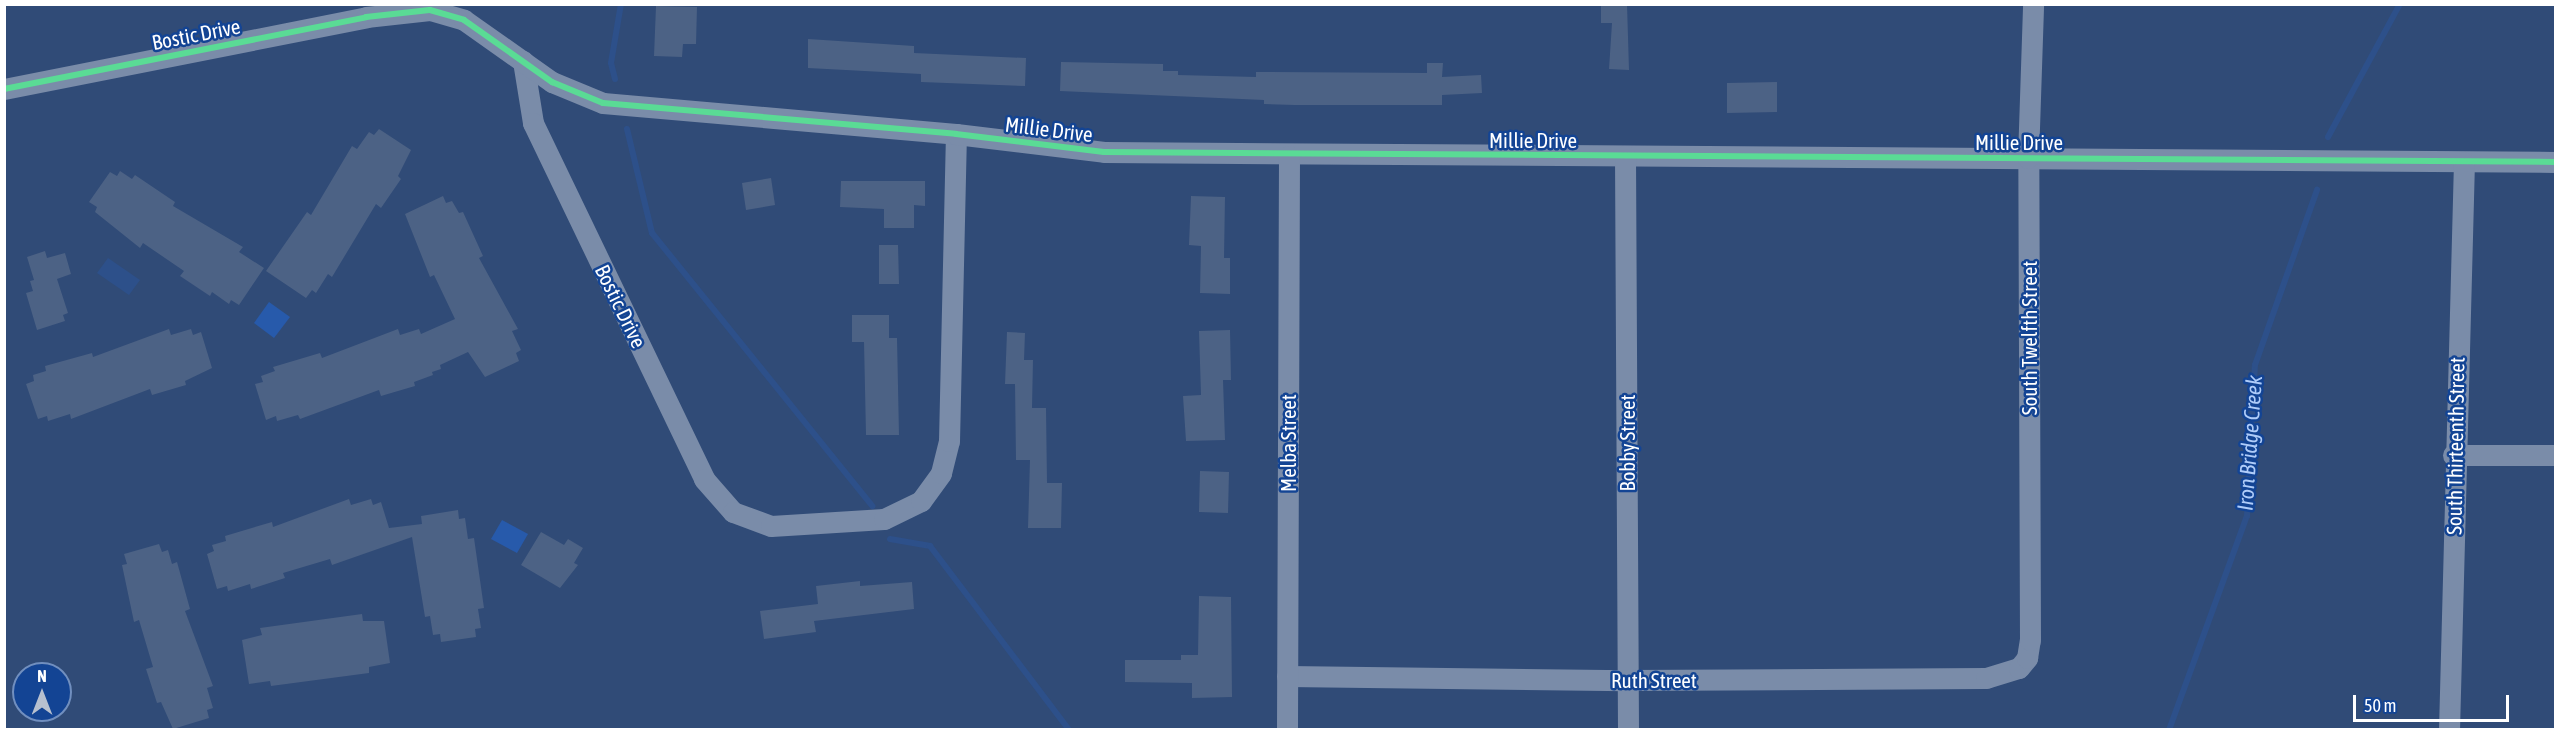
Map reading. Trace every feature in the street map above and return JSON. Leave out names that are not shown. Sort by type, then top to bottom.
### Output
[{"type":"street","name":"South Twelfth Street","points":[[2019,668],[2026,658],[2030,640],[2028,158],[2032,4]]},
{"type":"street","name":"Bostic Drive","points":[[4,89],[366,17],[422,10],[458,16],[523,61],[532,123],[704,479],[733,512],[771,526],[884,519],[921,501],[941,473],[949,441],[956,134]]},
{"type":"street","name":"Millie Drive","points":[[523,61],[564,89],[603,103],[956,134],[1104,152],[1289,156],[2556,162]]},
{"type":"street","name":"Melba Street","points":[[1287,729],[1289,156]]},
{"type":"street","name":"Bobby Street","points":[[1625,156],[1628,729]]},
{"type":"street","name":"South Thirteenth Street","points":[[2449,729],[2453,455],[2464,162]]},
{"type":"street","points":[[2453,455],[2556,455]]},
{"type":"street","name":"Ruth Street","points":[[1287,676],[1628,680],[1986,678],[2019,668]]},
{"type":"shaded area","points":[[108,258],[140,280],[129,295],[97,273]]},
{"type":"shaded area","points":[[269,302],[290,317],[274,338],[254,323]]},
{"type":"shaded area","points":[[502,520],[528,534],[517,553],[491,539]]},
{"type":"building","points":[[1601,4],[1627,4],[1629,70],[1609,69],[1612,23],[1601,23]]},
{"type":"building","points":[[656,6],[697,7],[696,44],[683,44],[682,57],[654,56]]},
{"type":"building","points":[[808,39],[914,46],[914,53],[1026,58],[1025,86],[921,82],[921,74],[808,68]]},
{"type":"building","points":[[1061,62],[1163,64],[1163,71],[1178,71],[1178,75],[1256,77],[1256,72],[1427,73],[1427,63],[1443,63],[1442,77],[1481,75],[1482,93],[1442,95],[1442,105],[1295,105],[1264,104],[1264,100],[1060,91]]},
{"type":"building","points":[[1777,82],[1777,112],[1727,113],[1727,83]]},
{"type":"building","points":[[379,129],[411,150],[398,176],[401,179],[381,208],[376,204],[332,277],[328,274],[316,293],[312,290],[306,298],[266,271],[307,212],[311,215],[352,146],[357,149],[369,132],[374,135]]},
{"type":"building","points":[[120,171],[132,179],[135,175],[175,202],[173,206],[243,247],[239,252],[264,268],[239,305],[231,300],[229,304],[212,292],[210,296],[180,276],[184,271],[143,243],[140,248],[95,212],[97,207],[89,202],[110,172],[117,176]]},
{"type":"building","points":[[771,178],[775,205],[746,210],[742,183]]},
{"type":"building","points":[[841,181],[925,181],[925,206],[914,205],[914,228],[884,228],[884,209],[840,207]]},
{"type":"building","points":[[443,196],[446,203],[452,201],[459,213],[463,212],[483,256],[479,258],[518,329],[512,331],[521,350],[516,353],[519,361],[485,377],[468,352],[440,365],[441,369],[432,372],[433,375],[414,382],[415,386],[381,396],[379,390],[300,419],[298,415],[277,421],[276,416],[266,420],[255,384],[263,382],[261,376],[275,371],[273,367],[320,353],[322,358],[398,329],[400,335],[419,329],[421,334],[455,319],[434,275],[430,277],[405,214]]},
{"type":"building","points":[[1191,196],[1225,197],[1224,258],[1230,258],[1230,294],[1200,293],[1201,246],[1189,245]]},
{"type":"building","points":[[879,245],[898,245],[899,284],[879,284]]},
{"type":"building","points":[[45,251],[47,258],[65,253],[71,274],[57,279],[68,313],[63,315],[65,321],[37,330],[26,293],[33,291],[30,281],[34,280],[27,257]]},
{"type":"building","points":[[852,315],[889,315],[889,338],[897,338],[899,435],[866,435],[864,342],[852,342]]},
{"type":"building","points":[[169,329],[171,335],[191,329],[193,335],[201,332],[212,368],[185,381],[186,385],[152,395],[150,389],[71,419],[70,414],[48,421],[47,416],[38,419],[26,384],[34,381],[33,375],[46,371],[45,366],[92,353],[93,357]]},
{"type":"building","points":[[1230,330],[1231,380],[1223,380],[1225,440],[1186,441],[1183,396],[1201,395],[1199,331]]},
{"type":"building","points":[[1007,332],[1025,333],[1024,360],[1033,360],[1032,408],[1046,408],[1047,483],[1062,483],[1061,528],[1028,528],[1030,460],[1016,460],[1015,384],[1005,384]]},
{"type":"building","points":[[1200,471],[1229,472],[1228,513],[1199,512]]},
{"type":"building","points":[[349,499],[351,505],[371,499],[373,505],[381,502],[389,528],[422,524],[421,516],[458,510],[459,519],[465,518],[468,539],[474,538],[484,608],[478,609],[481,628],[475,629],[476,637],[441,642],[440,634],[433,635],[430,616],[425,617],[412,537],[332,565],[330,559],[283,573],[285,578],[251,589],[250,584],[228,591],[227,586],[217,589],[207,554],[214,551],[212,545],[226,541],[225,536],[272,522],[273,527]]},
{"type":"building","points":[[541,532],[564,545],[568,539],[583,548],[574,563],[578,565],[560,588],[521,565]]},
{"type":"building","points":[[159,544],[162,552],[168,550],[172,564],[177,562],[190,609],[185,611],[213,686],[207,688],[213,708],[207,710],[209,718],[173,729],[161,702],[157,703],[146,669],[153,667],[139,620],[134,622],[122,565],[127,564],[124,554]]},
{"type":"building","points":[[860,581],[860,586],[912,582],[914,609],[814,621],[816,632],[764,639],[760,611],[818,604],[816,586]]},
{"type":"building","points":[[1199,596],[1231,597],[1232,697],[1192,698],[1192,683],[1125,682],[1125,660],[1181,660],[1181,655],[1198,655]]},
{"type":"building","points":[[362,614],[363,621],[384,621],[390,663],[369,667],[369,673],[271,686],[270,681],[249,684],[242,640],[262,635],[260,628]]},
{"type":"waterway","points":[[615,79],[611,63],[621,4]]},
{"type":"waterway","name":"Iron Bridge Creek","points":[[2328,137],[2400,4]]},
{"type":"waterway","points":[[627,129],[652,233],[872,506]]},
{"type":"waterway","name":"Iron Bridge Creek","points":[[2169,730],[2247,516],[2255,365],[2317,190]]},
{"type":"waterway","points":[[890,539],[930,546],[1069,730]]},
{"type":"cycle path","points":[[4,89],[366,17],[430,10],[464,20],[552,82],[603,103],[956,134],[1104,152],[2556,162]]}]
